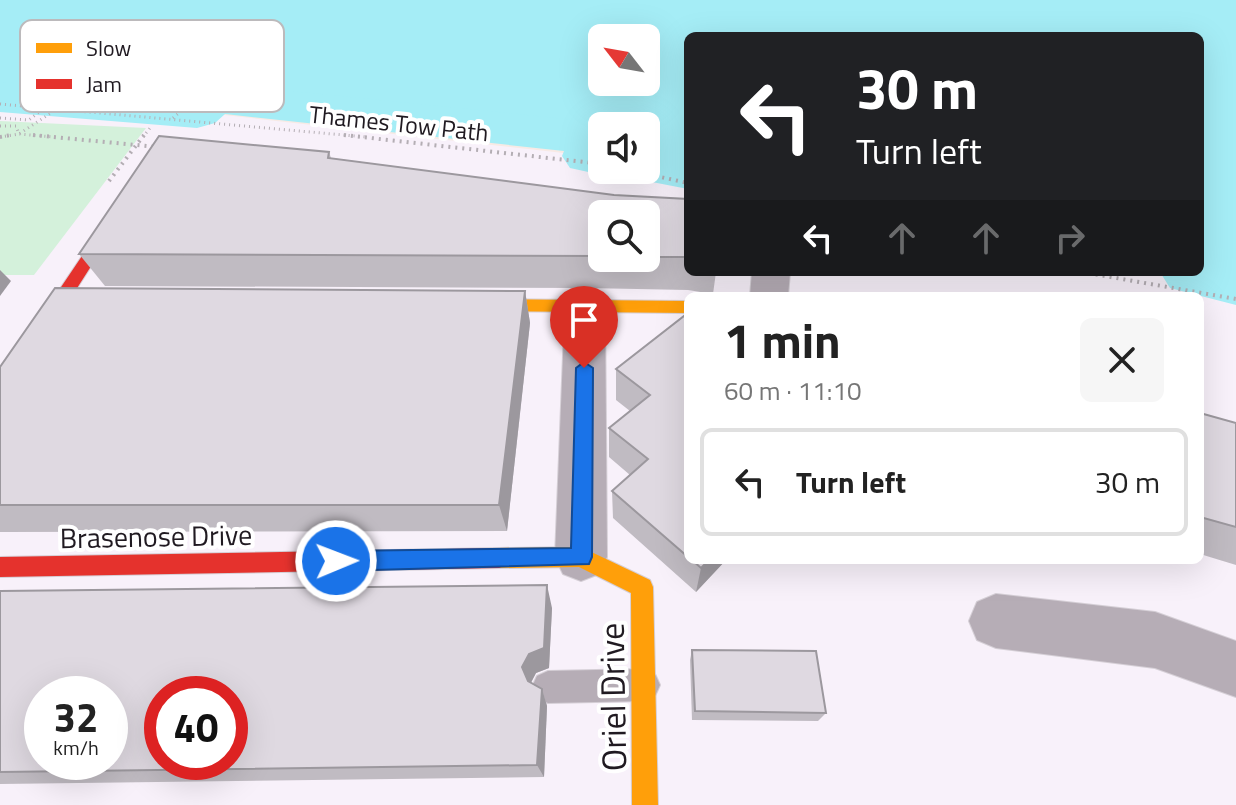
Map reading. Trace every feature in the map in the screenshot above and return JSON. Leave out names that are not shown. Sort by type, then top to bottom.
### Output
[{"type":"street","points":[[0,381],[66,303],[129,196]]},
{"type":"street","points":[[458,305],[684,307]]},
{"type":"street","points":[[581,557],[585,305]]},
{"type":"street","name":"Brasenose Drive","points":[[0,567],[581,557],[642,587]]},
{"type":"street","name":"Oriel Drive","points":[[642,587],[645,805]]},
{"type":"street","points":[[996,621],[1155,640],[1236,669]]},
{"type":"lane","points":[[548,687],[644,685]]},
{"type":"path","name":"Thames Tow Path","points":[[0,104],[20,106]]},
{"type":"path","points":[[0,118],[29,120],[40,112]]},
{"type":"path","points":[[19,134],[52,112]]},
{"type":"path","name":"Thames Tow Path","points":[[100,112],[396,140],[588,162]]},
{"type":"path","points":[[173,119],[181,112]]},
{"type":"path","points":[[0,126],[16,126],[19,134]]},
{"type":"path","points":[[0,137],[19,134],[165,147]]},
{"type":"path","points":[[660,177],[684,182]]},
{"type":"path","points":[[1105,276],[1196,292]]},
{"type":"path","points":[[1204,293],[1236,299]]},
{"type":"shaded area","points":[[284,105],[588,137],[588,156],[197,112],[284,112]]},
{"type":"green space","points":[[0,121],[146,128],[34,275],[0,275]]},
{"type":"water","points":[[0,0],[1236,0],[1236,282],[1204,275],[1204,32],[684,32],[684,171],[660,167],[660,112],[588,112],[588,137],[284,105],[284,20],[20,20],[20,99],[0,97]]},
{"type":"building","points":[[159,136],[329,152],[328,158],[614,195],[684,199],[684,257],[660,257],[660,200],[588,200],[588,256],[79,254]]},
{"type":"building","points":[[55,288],[525,291],[499,505],[0,505],[0,367]]},
{"type":"building","points":[[684,316],[684,554],[612,491],[648,459],[609,428],[650,395],[616,369]]},
{"type":"building","points":[[1204,414],[1236,423],[1236,527],[1204,518]]},
{"type":"building","points":[[547,585],[544,648],[529,654],[522,667],[528,681],[542,689],[537,765],[248,769],[248,676],[144,676],[144,770],[128,770],[128,676],[24,676],[24,772],[0,772],[0,591]]},
{"type":"building","points":[[692,650],[816,651],[826,713],[695,711]]},
{"type":"waterway","points":[[0,97],[20,99]]},
{"type":"waterway","points":[[284,105],[588,137]]},
{"type":"waterway","points":[[660,167],[684,171]]},
{"type":"waterway","points":[[1204,275],[1236,282]]},
{"type":"traffic: slow","points":[[469,305],[684,307]]},
{"type":"traffic: slow","points":[[499,558],[581,557],[642,587],[645,805]]},
{"type":"traffic: jam","points":[[0,381],[59,303],[118,213]]},
{"type":"traffic: jam","points":[[0,567],[499,558]]},
{"type":"route","points":[[336,561],[581,557],[584,368]]}]
